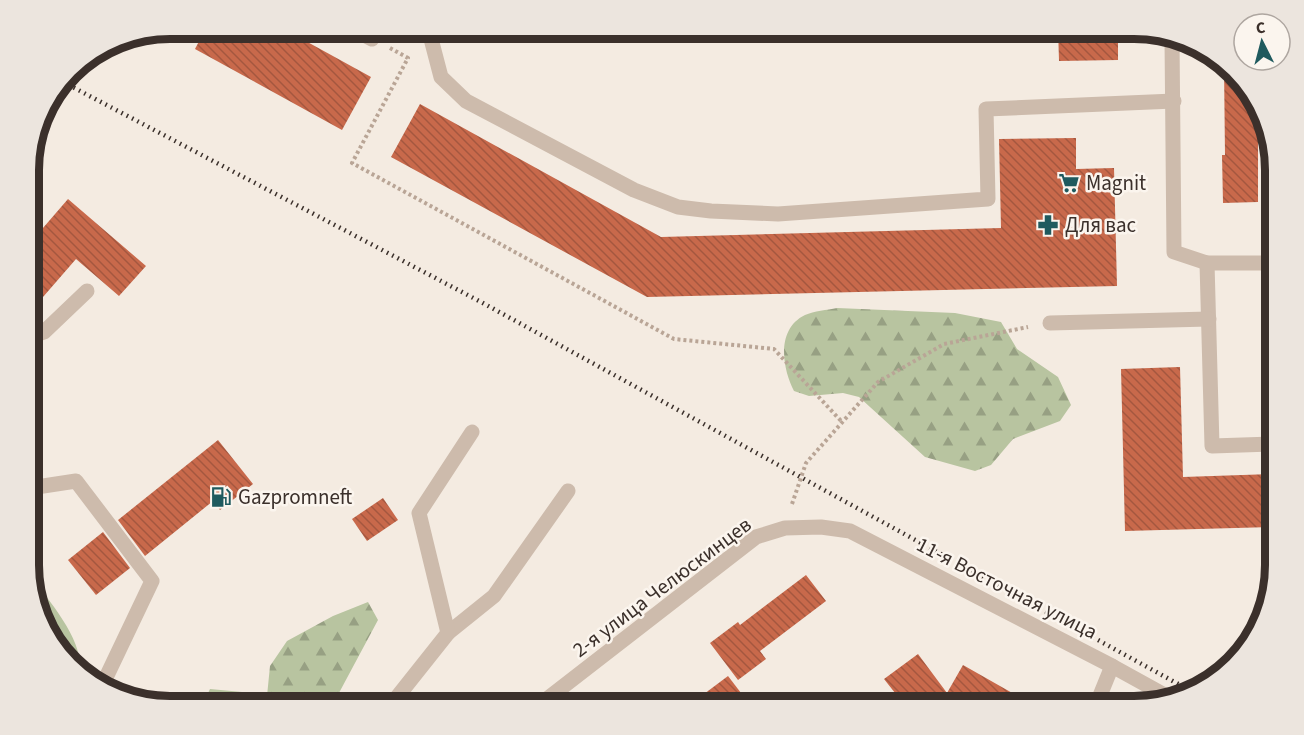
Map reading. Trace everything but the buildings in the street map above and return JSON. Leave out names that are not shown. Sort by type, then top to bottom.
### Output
[{"type":"street","points":[[431,39],[441,77],[466,101],[634,190],[678,207],[711,211],[778,214],[988,199],[986,109],[1174,101]]},
{"type":"street","points":[[1172,45],[1174,252],[1207,263],[1265,262]]},
{"type":"street","points":[[1207,263],[1212,446],[1265,444]]},
{"type":"street","points":[[39,334],[44,332],[87,291]]},
{"type":"street","points":[[1050,323],[1209,319]]},
{"type":"street","points":[[448,633],[419,513],[472,432]]},
{"type":"street","points":[[39,487],[76,481],[152,581],[106,678]]},
{"type":"street","points":[[398,696],[448,633],[494,596],[568,491]]},
{"type":"street","name":"2-я улица Челюскинцев","points":[[551,696],[756,537],[785,528],[821,527]]},
{"type":"street","name":"11-я Восточная улица","points":[[821,527],[850,531],[1160,693]]},
{"type":"street","points":[[1100,696],[1112,666]]},
{"type":"path","points":[[372,39],[408,58],[351,163],[674,339],[774,350],[842,422]]},
{"type":"path","points":[[785,528],[806,463],[878,382],[944,344],[1050,323]]},
{"type":"green space","points":[[837,308],[955,313],[1001,322],[1017,349],[1058,377],[1071,405],[1060,421],[1013,439],[991,465],[975,471],[925,457],[859,397],[843,393],[809,396],[794,391],[787,371],[784,350],[789,330],[805,315]]},
{"type":"green space","points":[[41,590],[70,632],[79,660],[61,638],[49,615]]},
{"type":"green space","points":[[368,602],[378,620],[337,696],[267,696],[270,666],[287,641],[333,616]]},
{"type":"green space","points":[[210,689],[242,692],[245,696],[207,696]]},
{"type":"railway","points":[[70,86],[481,302],[1183,686]]},
{"type":"place","name":"Magnit","points":[[1069,183]]},
{"type":"place","name":"Для вас","points":[[1048,225]]},
{"type":"place","name":"Gazpromneft","points":[[221,497]]}]
